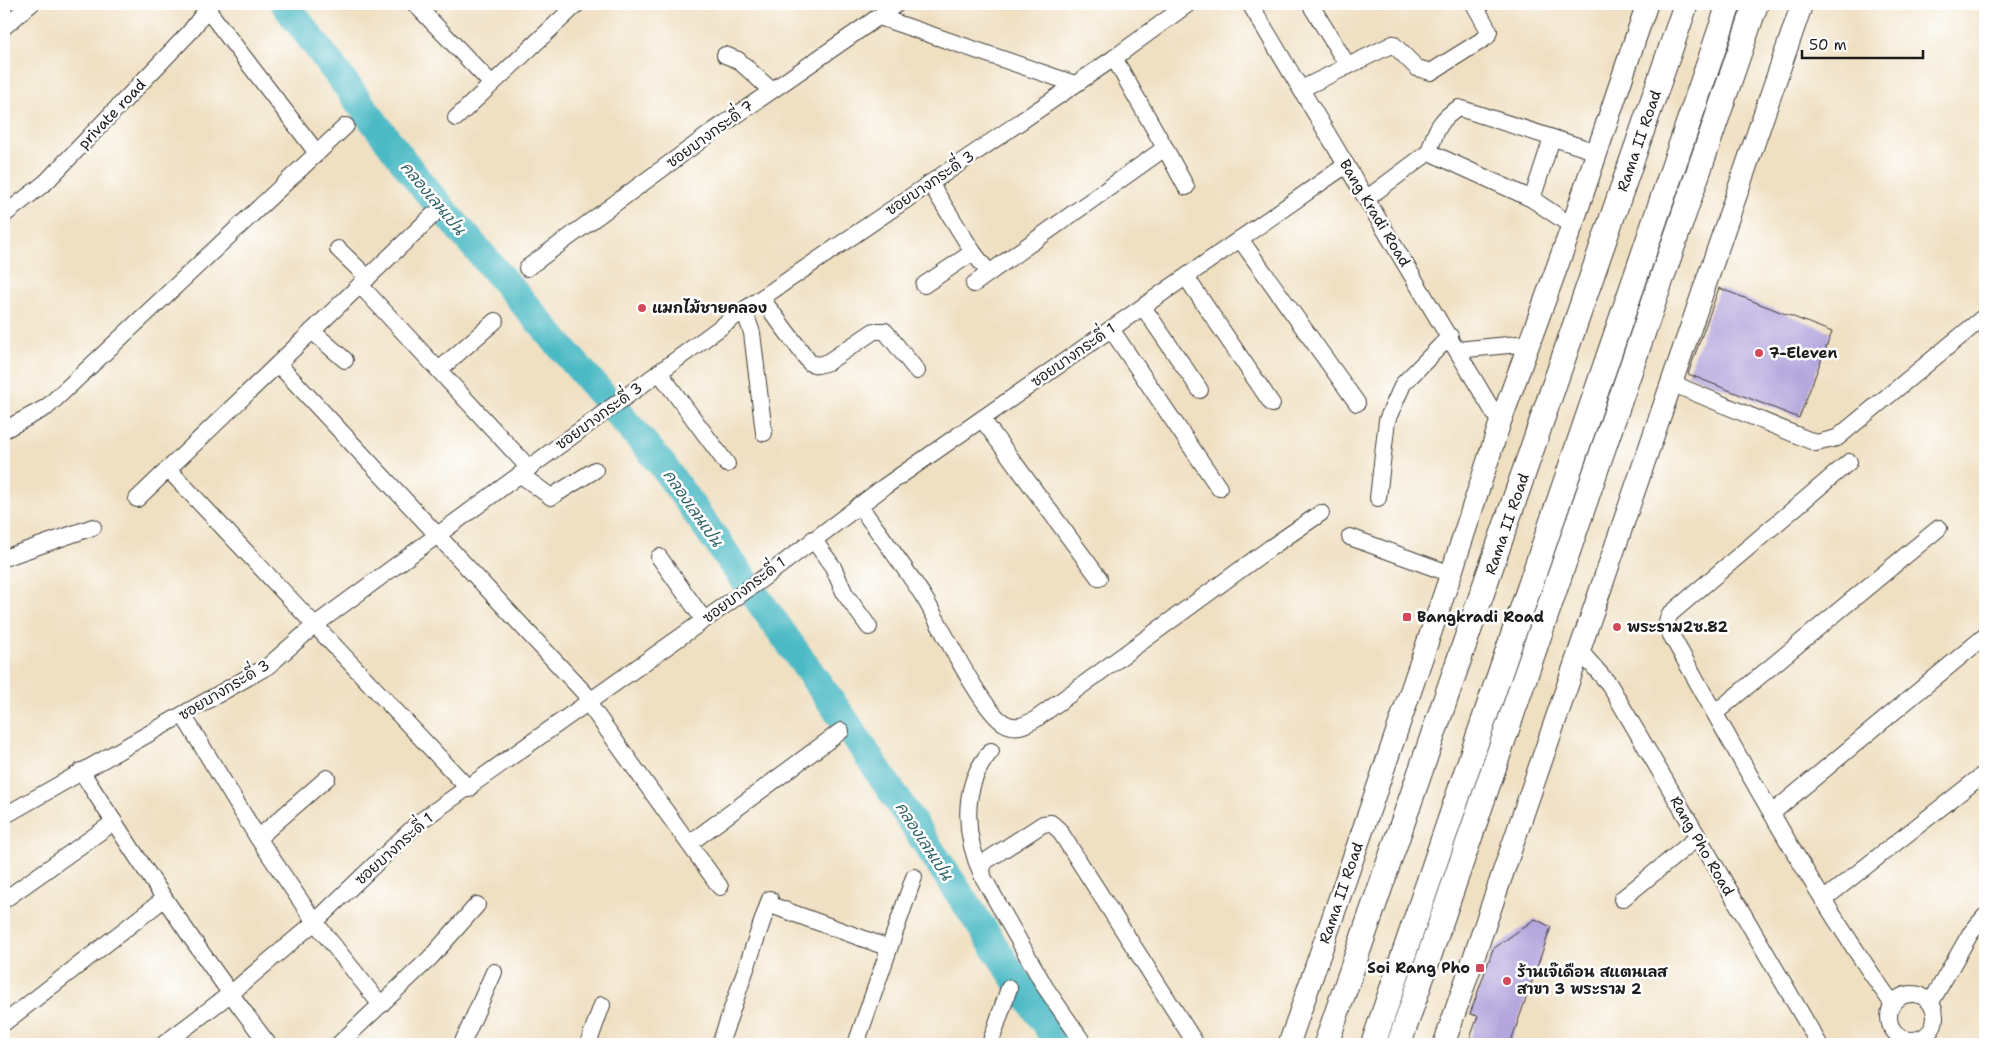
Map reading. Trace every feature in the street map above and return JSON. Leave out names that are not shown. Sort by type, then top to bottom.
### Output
[{"type":"highway","name":"Rama II Road","points":[[1326,1044],[1686,4]]},
{"type":"highway","points":[[1341,1044],[1694,4]]},
{"type":"highway","points":[[1373,1044],[1729,4]]},
{"type":"highway","points":[[1399,1044],[1756,4]]},
{"type":"main road","name":"Rama II Road","points":[[1289,1044],[1500,423],[1572,226],[1647,4]]},
{"type":"main road","points":[[1444,1044],[1802,4]]},
{"type":"street","points":[[4,27],[31,4]]},
{"type":"street","points":[[415,4],[491,83]]},
{"type":"street","points":[[456,118],[577,4]]},
{"type":"street","name":"ซอยบางกระดี่ 7","points":[[526,268],[771,90],[897,4]]},
{"type":"street","name":"ซอยบางกระดี่ 3","points":[[4,816],[268,666],[315,625],[744,310],[1114,58],[1188,4]]},
{"type":"street","name":"Bang Kradi Road","points":[[1250,4],[1500,423]]},
{"type":"street","points":[[1310,4],[1348,66]]},
{"type":"street","points":[[1301,89],[1394,44],[1417,68],[1432,72],[1487,37],[1489,31],[1474,4]]},
{"type":"street","points":[[207,5],[317,153]]},
{"type":"street","name":"private road","points":[[4,216],[46,182],[189,33],[207,5]]},
{"type":"street","points":[[879,17],[1075,84]]},
{"type":"street","points":[[725,55],[738,60],[771,90]]},
{"type":"street","points":[[1114,58],[1186,187]]},
{"type":"street","points":[[1366,199],[1429,152],[1435,132],[1446,115],[1459,108],[1597,152]]},
{"type":"street","points":[[4,430],[47,407],[346,126]]},
{"type":"street","points":[[1532,199],[1552,138]]},
{"type":"street","points":[[974,284],[1165,148]]},
{"type":"street","points":[[1429,152],[1532,199],[1572,226]]},
{"type":"street","name":"ซอยบางกระดี่ 1","points":[[164,1044],[230,994],[315,922],[419,822],[470,789],[982,418],[1346,165]]},
{"type":"street","points":[[930,183],[973,252],[989,273]]},
{"type":"street","points":[[137,499],[433,216]]},
{"type":"street","points":[[1240,239],[1357,403]]},
{"type":"street","points":[[338,249],[525,471],[551,497],[595,470]]},
{"type":"street","points":[[924,285],[973,252]]},
{"type":"street","points":[[1186,277],[1272,404]]},
{"type":"street","points":[[762,299],[810,363],[818,366],[828,362],[874,331],[881,330],[886,331],[917,371]]},
{"type":"street","points":[[1143,307],[1200,390]]},
{"type":"street","points":[[744,310],[752,332],[764,433]]},
{"type":"street","points":[[1671,383],[1816,443],[1828,442],[1837,438],[1985,316]]},
{"type":"street","points":[[439,370],[495,321]]},
{"type":"street","points":[[1111,329],[1219,488]]},
{"type":"street","points":[[312,331],[346,360]]},
{"type":"street","points":[[1378,498],[1386,420],[1403,384],[1454,343],[1529,343]]},
{"type":"street","points":[[278,364],[438,535],[589,702],[720,887]]},
{"type":"street","points":[[659,372],[727,464]]},
{"type":"street","points":[[982,418],[1099,578]]},
{"type":"street","points":[[1849,462],[1670,615],[1666,626],[1846,939],[1892,1003]]},
{"type":"street","points":[[168,469],[470,789]]},
{"type":"street","points":[[859,506],[924,598],[978,691],[998,719],[1005,724],[1018,727],[1042,715],[1270,548],[1321,513]]},
{"type":"street","points":[[4,558],[93,527]]},
{"type":"street","points":[[1715,713],[1939,528]]},
{"type":"street","points":[[1350,537],[1450,574]]},
{"type":"street","points":[[813,539],[833,567],[845,594],[869,627]]},
{"type":"street","points":[[659,557],[704,620]]},
{"type":"street","points":[[1772,813],[1985,636]]},
{"type":"street","name":"Rang Pho Road","points":[[1580,651],[1608,684],[1819,1044]]},
{"type":"street","points":[[183,715],[258,838],[315,922],[380,1005]]},
{"type":"street","points":[[690,843],[841,731]]},
{"type":"street","points":[[991,751],[975,772],[968,799],[971,847],[983,877],[1045,987],[1084,1044]]},
{"type":"street","points":[[81,771],[164,899],[230,994],[268,1044]]},
{"type":"street","points":[[1823,900],[1985,773]]},
{"type":"street","points":[[258,838],[327,778]]},
{"type":"street","points":[[4,900],[114,822]]},
{"type":"street","points":[[983,877],[982,867],[986,860],[1043,824],[1050,824],[1059,830],[1196,1044]]},
{"type":"street","points":[[1622,899],[1697,838]]},
{"type":"street","points":[[856,1044],[914,876]]},
{"type":"street","points":[[4,1023],[164,899]]},
{"type":"street","points":[[720,1044],[769,902],[889,948]]},
{"type":"street","points":[[339,1044],[430,958],[477,905]]},
{"type":"street","points":[[1930,1002],[1970,934],[1985,916]]},
{"type":"street","points":[[462,1044],[494,972]]},
{"type":"street","points":[[990,1044],[1009,988]]},
{"type":"street","points":[[1911,993],[1925,997],[1930,1002],[1935,1016],[1931,1030],[1913,1042],[1893,1031],[1888,1017],[1892,1003],[1898,998],[1911,993]]},
{"type":"street","points":[[588,1044],[602,1005]]},
{"type":"building","name":"7-Eleven","points":[[1719,288],[1832,332],[1799,418],[1688,374]]},
{"type":"building","name":"ร้านเจ๊เดือน สแตนเลส สาขา 3 พระราม 2","points":[[1535,919],[1551,927],[1510,1044],[1468,1044],[1478,1016],[1470,1014],[1493,949]]},
{"type":"waterway","name":"คลองเลนเปน","points":[[285,4],[420,183],[660,462],[847,724],[1059,1044]]},
{"type":"place","name":"แมกไม้ชายคลอง","points":[[642,308]]},
{"type":"place","name":"7-Eleven","points":[[1759,353]]},
{"type":"place","name":"Bangkradi Road","points":[[1407,617]]},
{"type":"place","name":"พระราม2ซ.82","points":[[1617,627]]},
{"type":"place","name":"Soi Rang Pho","points":[[1480,968]]},
{"type":"place","name":"ร้านเจ๊เดือน สแตนเลส สาขา 3 พระราม 2","points":[[1507,981]]}]
